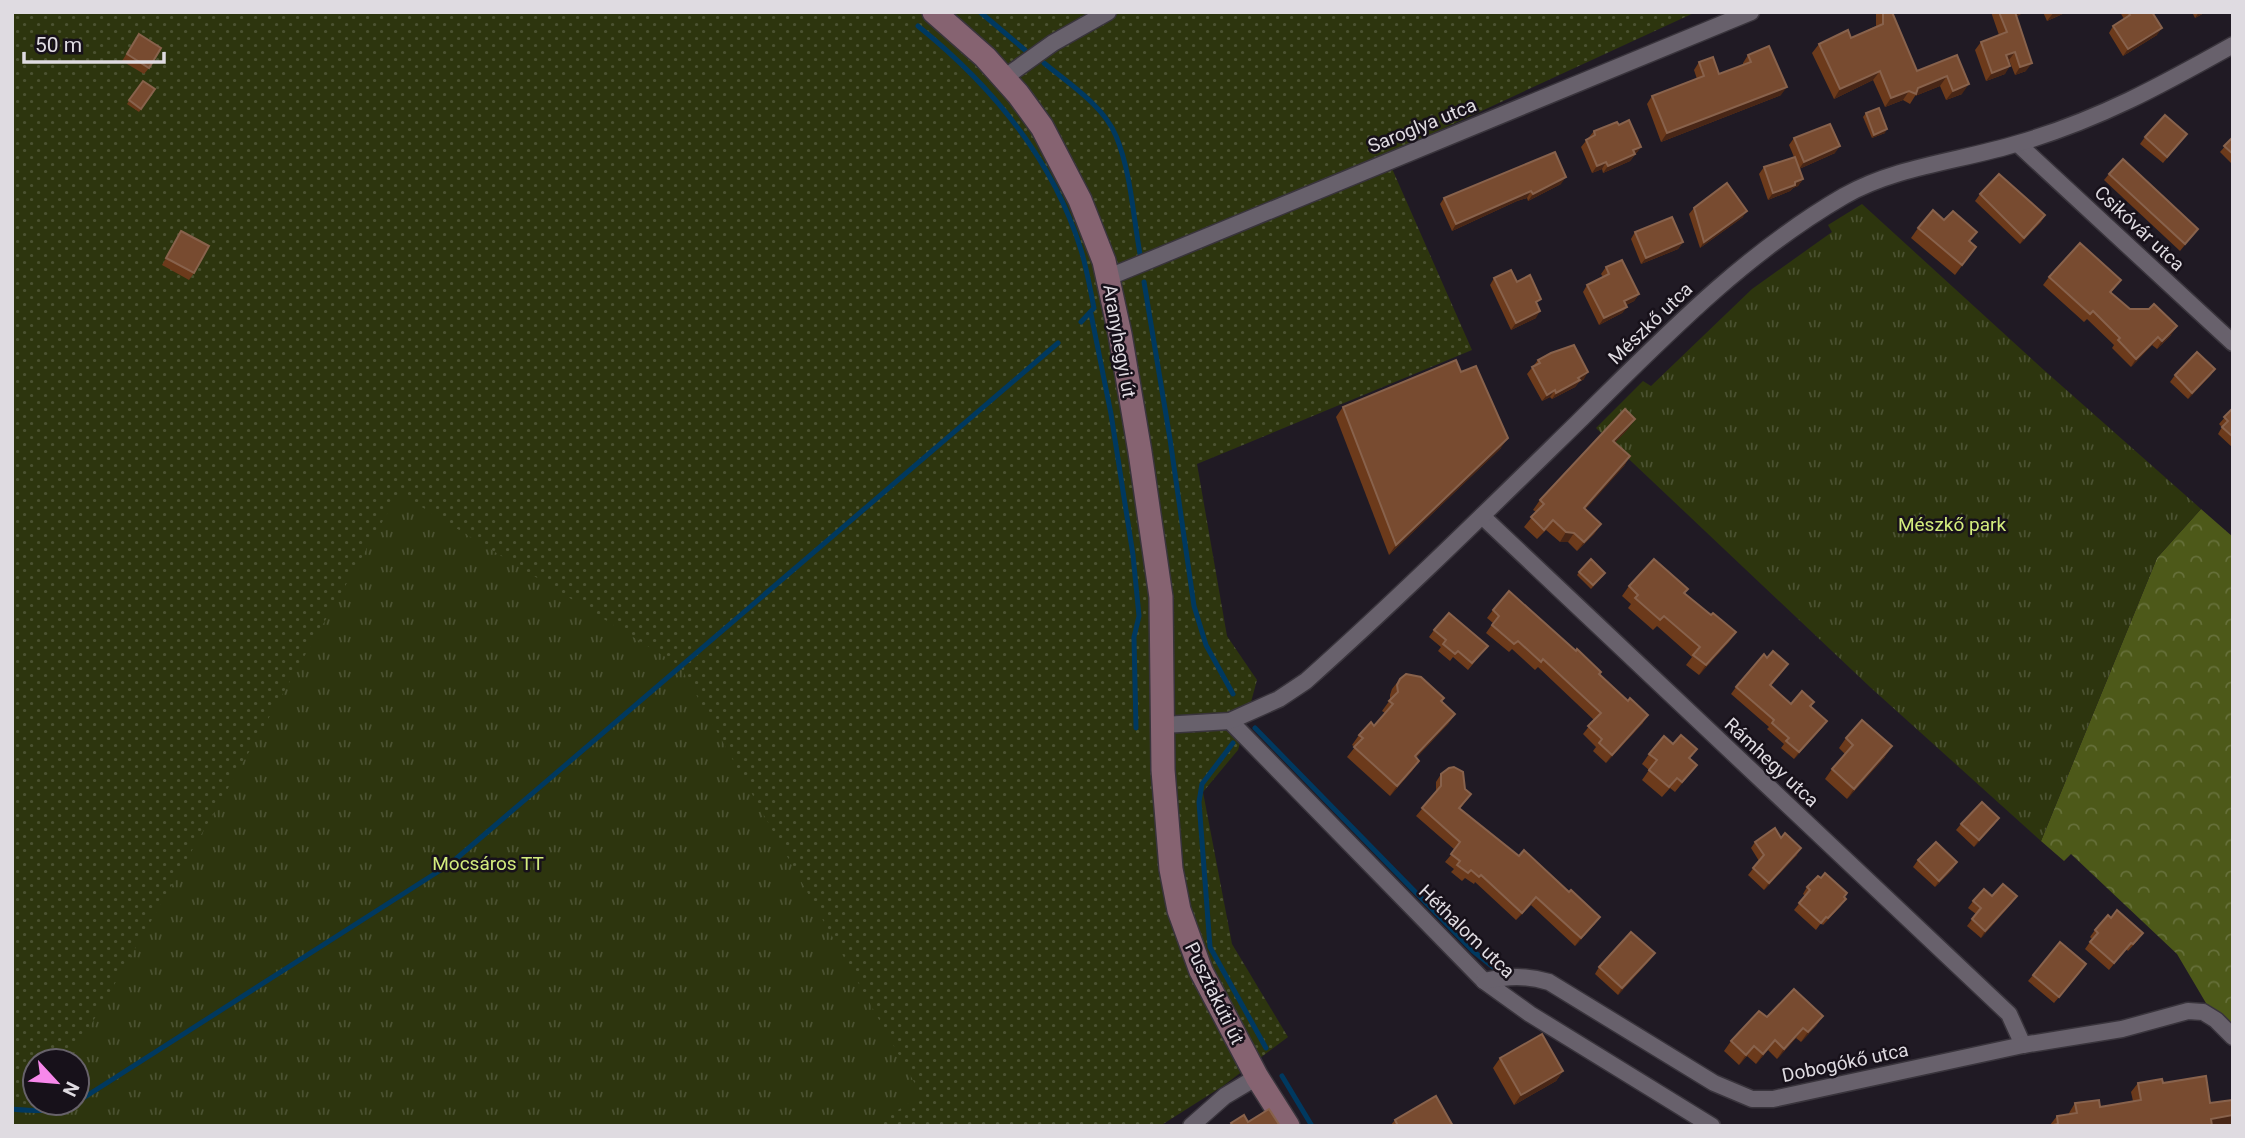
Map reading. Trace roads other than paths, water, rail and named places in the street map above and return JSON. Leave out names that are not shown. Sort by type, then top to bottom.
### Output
[{"type":"street","name":"Aranyhegyi út","points":[[934,12],[985,57],[1042,127],[1095,233],[1109,278],[1140,453],[1161,597],[1163,725]]},
{"type":"street","points":[[1004,78],[1053,43],[1108,12]]},
{"type":"street","name":"Saroglya utca","points":[[1109,278],[1751,12]]},
{"type":"street","name":"Mészkő utca","points":[[1163,725],[1230,721],[1279,699],[1307,681],[1482,516],[1711,293],[1752,258],[1791,230],[1847,195],[1879,179],[2018,144],[2086,122],[2233,45]]},
{"type":"street","name":"Csikóvár utca","points":[[2018,144],[2233,343]]},
{"type":"street","name":"Rámhegy utca","points":[[1482,516],[2010,1014],[2023,1045]]},
{"type":"street","name":"Héthalom utca","points":[[1230,721],[1485,981],[1530,1014],[1712,1126]]},
{"type":"street","name":"Pusztakúti út","points":[[1163,725],[1164,802],[1178,911],[1201,971],[1257,1077],[1288,1126]]},
{"type":"street","name":"Dobogókő utca","points":[[1485,981],[1508,976],[1531,977],[1549,982],[1714,1083],[1752,1099],[1773,1099],[2023,1045],[2122,1030],[2188,1011],[2203,1012],[2216,1020],[2233,1037]]},
{"type":"street","points":[[1192,1126],[1225,1096],[1257,1077]]},
{"type":"waterway","points":[[980,12],[1025,50]]},
{"type":"waterway","points":[[918,26],[970,73],[994,99],[1016,126],[1054,185],[1069,217],[1087,272],[1094,308],[1081,322]]},
{"type":"waterway","points":[[1044,63],[1094,105],[1116,136],[1128,179],[1140,254]]},
{"type":"waterway","points":[[1144,282],[1194,606],[1206,645],[1233,694]]},
{"type":"waterway","points":[[1091,314],[1111,414],[1133,555],[1139,616],[1134,637],[1136,728]]},
{"type":"waterway","points":[[91,1093],[450,864],[1058,343]]},
{"type":"waterway","points":[[1255,728],[1473,951],[1493,967]]},
{"type":"waterway","points":[[1233,743],[1202,784],[1199,802],[1210,947],[1266,1048]]},
{"type":"waterway","points":[[1282,1076],[1312,1126]]},
{"type":"waterway","points":[[12,1109],[21,1110]]},
{"type":"park label","name":"Mészkő park","points":[[1952,524]]},
{"type":"park label","name":"Mocsáros TT","points":[[488,863]]}]
